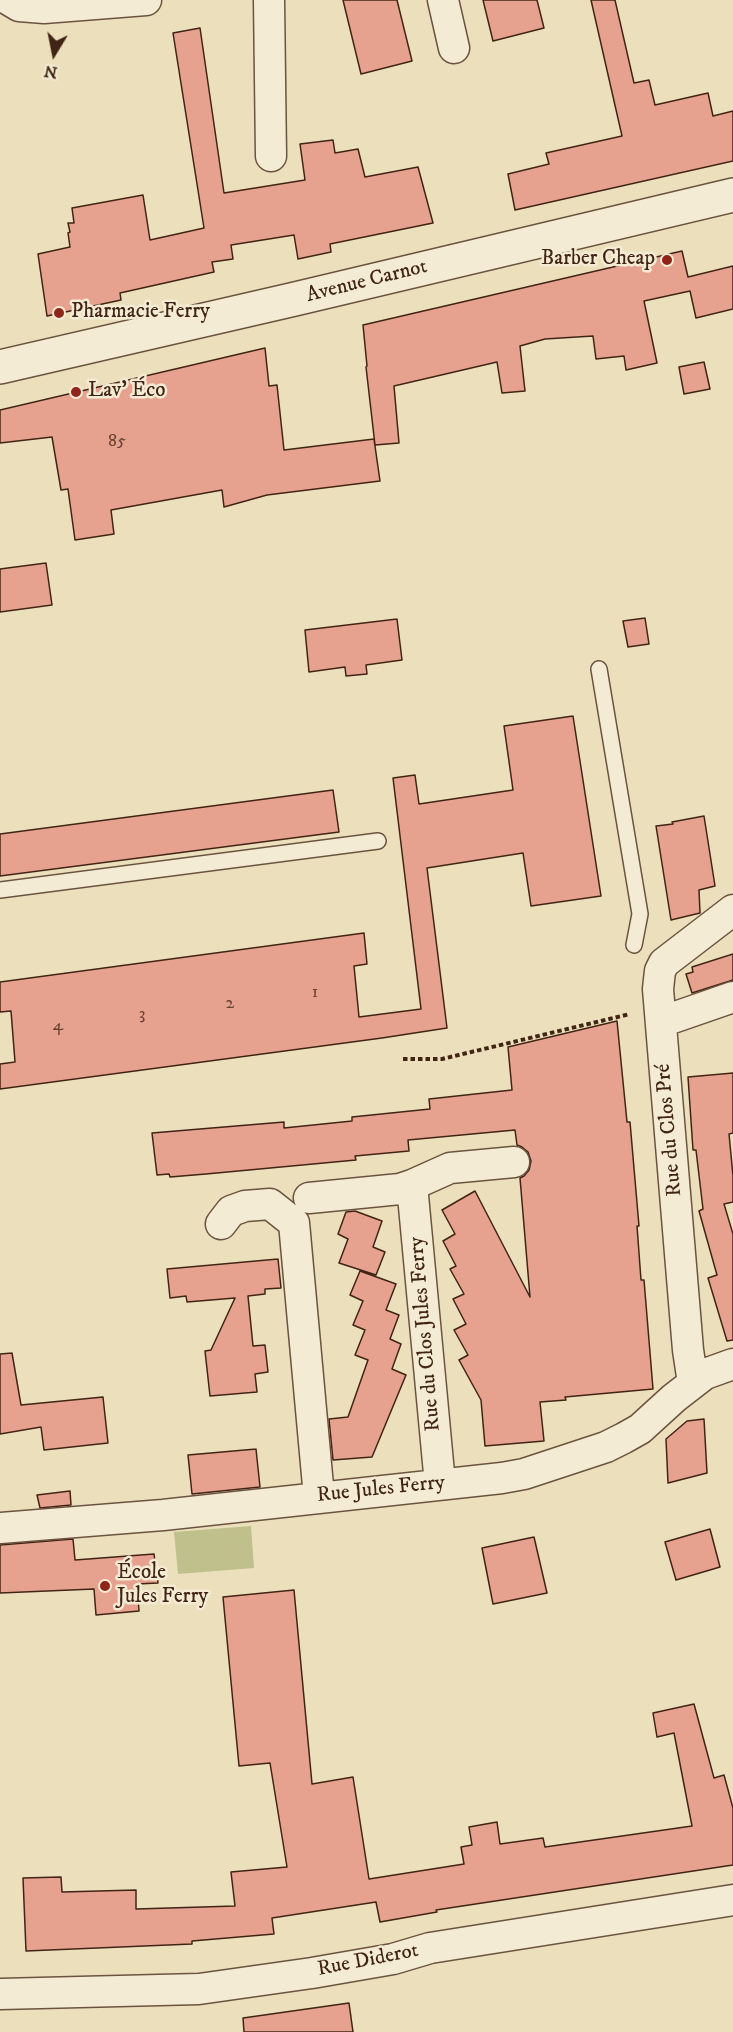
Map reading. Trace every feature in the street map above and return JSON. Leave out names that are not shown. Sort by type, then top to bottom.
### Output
[{"type":"street","points":[[9,0],[19,6],[44,8],[146,0]]},
{"type":"street","points":[[269,0],[271,156]]},
{"type":"street","points":[[443,0],[454,48]]},
{"type":"street","name":"Avenue Carnot","points":[[0,367],[733,195]]},
{"type":"street","name":"Rue du Clos Pré","points":[[693,1383],[688,1350],[658,990],[660,971],[664,963],[733,910]]},
{"type":"street","points":[[660,1014],[733,997]]},
{"type":"street","points":[[309,1198],[400,1189],[450,1168],[514,1162]]},
{"type":"street","name":"Rue du Clos Jules Ferry","points":[[412,1185],[440,1484]]},
{"type":"street","points":[[222,1224],[231,1211],[245,1206],[270,1204],[294,1223],[319,1497]]},
{"type":"street","name":"Rue Jules Ferry","points":[[0,1528],[164,1515],[524,1474],[606,1447],[640,1429],[705,1374],[733,1364]]},
{"type":"street","name":"Rue Diderot","points":[[0,1995],[162,1991],[223,1986],[393,1959],[442,1947],[733,1900]]},
{"type":"lane","points":[[599,669],[640,914],[634,945]]},
{"type":"lane","points":[[0,890],[378,841]]},
{"type":"path","points":[[403,1059],[442,1059],[660,1014]]},
{"type":"green space","points":[[251,1526],[254,1568],[178,1574],[174,1532]]},
{"type":"building","points":[[343,0],[397,0],[412,61],[361,74]]},
{"type":"building","points":[[483,0],[537,0],[544,28],[493,41]]},
{"type":"building","points":[[591,0],[615,0],[634,83],[649,80],[655,105],[708,93],[713,116],[733,111],[733,161],[515,210],[508,174],[549,164],[546,153],[622,136]]},
{"type":"building","points":[[200,28],[224,193],[305,180],[300,144],[333,140],[335,153],[358,149],[365,177],[418,167],[433,223],[330,244],[331,252],[298,259],[294,235],[231,245],[233,259],[212,262],[214,272],[120,293],[121,300],[47,316],[38,254],[70,247],[68,223],[74,223],[72,208],[143,195],[150,240],[204,228],[173,33]]},
{"type":"building","points":[[682,251],[688,277],[733,266],[733,309],[696,318],[690,291],[644,301],[657,363],[626,370],[624,356],[596,359],[593,336],[545,339],[520,346],[525,391],[502,393],[497,362],[394,386],[399,443],[375,445],[363,325]]},
{"type":"building","points":[[265,348],[269,386],[277,385],[284,450],[374,439],[380,481],[267,495],[224,507],[222,490],[111,510],[114,534],[75,540],[68,489],[61,490],[52,437],[0,443],[0,410]]},
{"type":"building","points":[[704,362],[710,389],[684,394],[679,367]]},
{"type":"building","points":[[46,563],[52,605],[0,612],[0,569]]},
{"type":"building","points":[[645,618],[649,644],[628,647],[623,621]]},
{"type":"building","points":[[397,619],[402,660],[366,665],[367,674],[346,676],[345,667],[309,672],[305,630]]},
{"type":"building","points":[[573,716],[601,896],[531,906],[523,853],[427,868],[447,1028],[0,1089],[0,1064],[15,1062],[11,1011],[0,1012],[0,982],[364,933],[367,964],[354,966],[359,1017],[421,1009],[393,778],[415,775],[419,804],[513,790],[504,726]]},
{"type":"building","points":[[333,790],[339,832],[0,876],[0,834]]},
{"type":"building","points":[[704,816],[715,886],[699,890],[700,913],[671,920],[656,826]]},
{"type":"building","points":[[733,954],[733,980],[692,993],[686,974],[693,972],[692,967]]},
{"type":"building","points":[[617,1021],[627,1122],[630,1122],[641,1280],[644,1280],[653,1389],[565,1397],[566,1400],[540,1402],[544,1441],[485,1446],[481,1400],[459,1360],[468,1355],[454,1330],[466,1324],[453,1299],[464,1294],[450,1269],[456,1266],[443,1241],[455,1234],[442,1210],[475,1191],[530,1297],[520,1178],[529,1170],[531,1161],[528,1152],[517,1145],[515,1130],[408,1140],[409,1151],[355,1156],[356,1160],[170,1177],[169,1174],[157,1175],[152,1133],[284,1122],[284,1128],[352,1121],[352,1117],[430,1109],[429,1099],[512,1090],[508,1047]]},
{"type":"building","points":[[733,1073],[733,1133],[729,1134],[733,1202],[724,1204],[733,1234],[733,1340],[727,1341],[708,1278],[717,1275],[699,1211],[703,1209],[696,1150],[693,1150],[688,1077]]},
{"type":"building","points":[[355,1211],[382,1221],[373,1247],[385,1252],[376,1275],[339,1263],[348,1239],[338,1234],[346,1212]]},
{"type":"building","points":[[278,1259],[281,1288],[265,1289],[265,1294],[248,1296],[253,1346],[265,1345],[268,1372],[255,1374],[257,1392],[210,1396],[205,1351],[211,1350],[235,1298],[187,1302],[186,1296],[170,1298],[167,1269]]},
{"type":"building","points":[[360,1271],[396,1284],[386,1310],[399,1315],[390,1339],[401,1344],[392,1369],[406,1375],[372,1457],[333,1460],[329,1419],[348,1417],[368,1360],[355,1355],[365,1330],[353,1325],[363,1301],[350,1295]]},
{"type":"building","points":[[12,1353],[21,1405],[103,1397],[108,1443],[44,1450],[41,1427],[0,1434],[0,1354]]},
{"type":"building","points":[[704,1419],[707,1473],[668,1483],[666,1439],[687,1421]]},
{"type":"building","points":[[256,1449],[260,1487],[192,1494],[188,1455]]},
{"type":"building","points":[[70,1491],[71,1505],[40,1508],[37,1495]]},
{"type":"building","points":[[710,1529],[720,1567],[676,1580],[665,1542]]},
{"type":"building","points":[[534,1537],[547,1593],[493,1604],[482,1548]]},
{"type":"building","points":[[73,1539],[75,1560],[154,1554],[158,1583],[137,1584],[139,1611],[96,1615],[94,1589],[0,1593],[0,1545]]},
{"type":"building","points":[[294,1590],[312,1784],[353,1777],[369,1879],[464,1864],[461,1847],[472,1845],[469,1827],[497,1822],[500,1844],[543,1838],[545,1847],[692,1826],[674,1733],[657,1737],[653,1713],[694,1704],[714,1778],[724,1775],[733,1808],[733,1865],[436,1910],[437,1912],[380,1922],[376,1902],[272,1918],[274,1934],[192,1941],[192,1944],[26,1951],[23,1878],[61,1877],[62,1892],[136,1890],[136,1909],[235,1906],[231,1872],[287,1867],[270,1763],[239,1766],[223,1597]]},
{"type":"building","points":[[349,2003],[353,2032],[244,2032],[243,2018]]},
{"type":"place","name":"Barber Cheap","points":[[667,260]]},
{"type":"place","name":"Pharmacie Ferry","points":[[59,313]]},
{"type":"place","name":"Lav' Éco","points":[[76,392]]},
{"type":"place","name":"École Jules Ferry","points":[[105,1586]]}]
